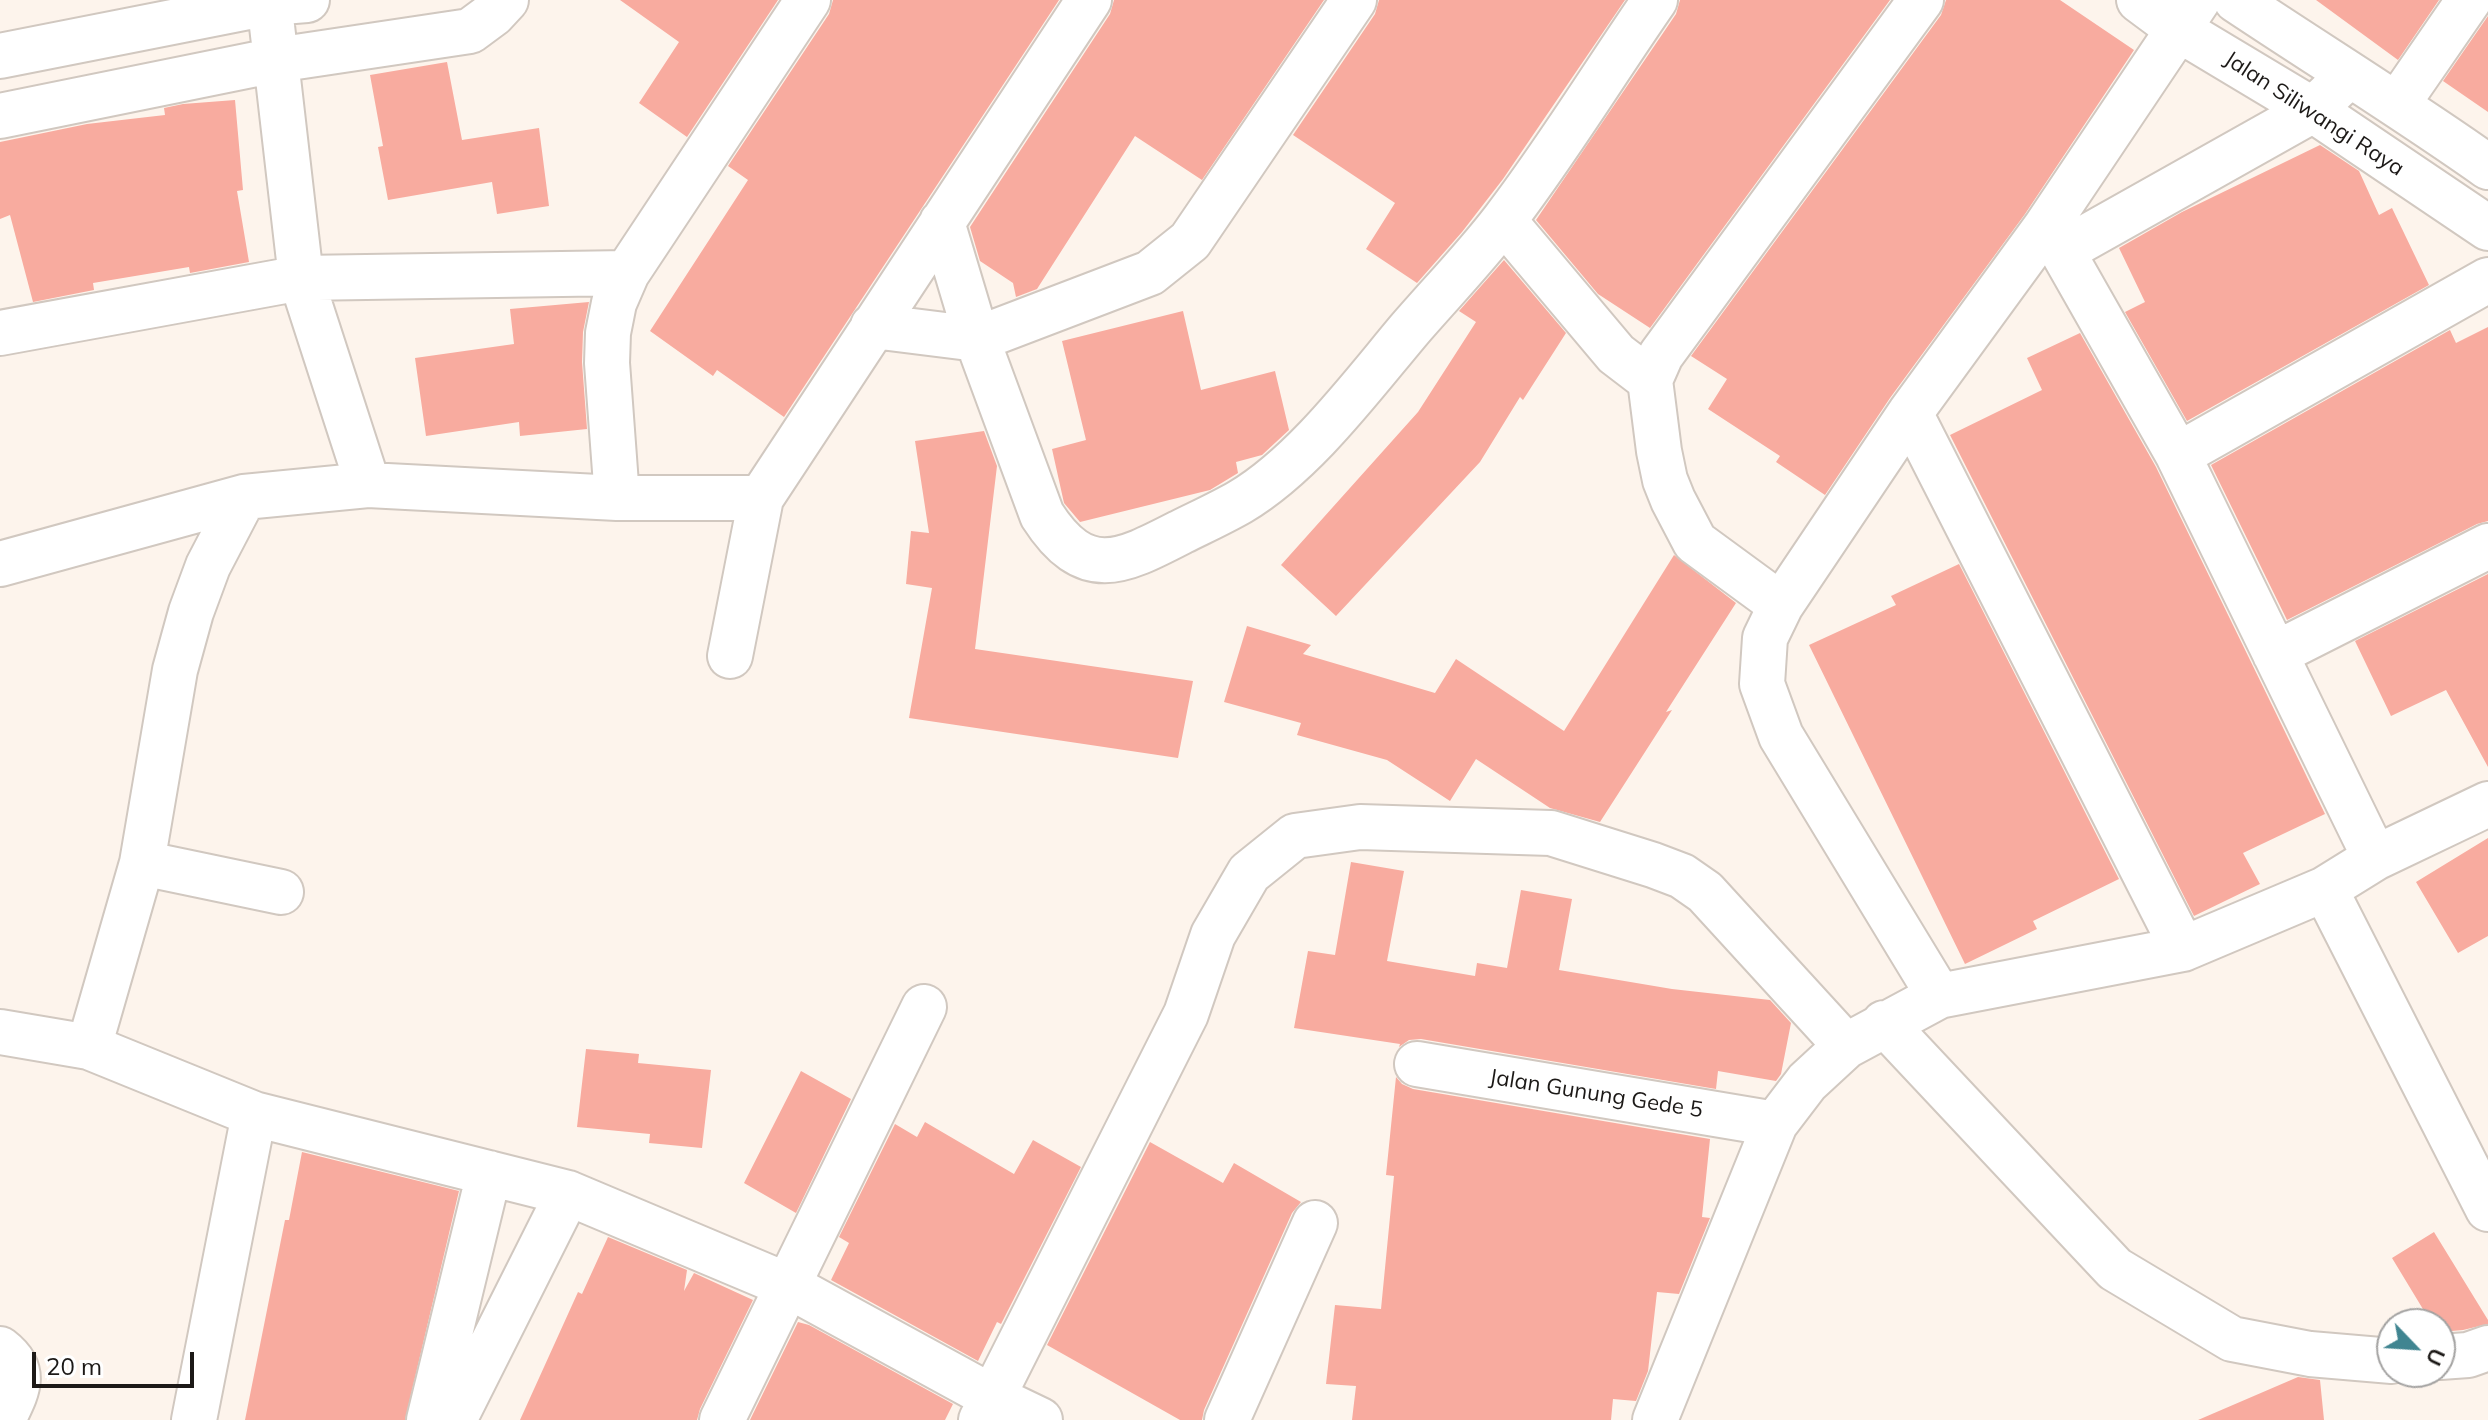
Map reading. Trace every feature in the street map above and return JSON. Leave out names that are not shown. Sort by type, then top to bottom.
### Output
[{"type":"street","points":[[0,116],[276,60],[470,31],[506,0]]},
{"type":"street","points":[[617,498],[607,363],[608,333],[614,303],[627,273],[808,0]]},
{"type":"street","points":[[730,656],[761,498],[1089,0]]},
{"type":"street","points":[[873,326],[977,339],[1150,273],[1190,241],[1354,0]]},
{"type":"street","points":[[942,222],[977,339],[1042,515],[1069,550],[1084,557],[1101,561],[1141,553],[1242,501],[1292,461],[1342,409],[1504,221],[1655,0]]},
{"type":"street","points":[[1781,605],[1695,542],[1665,480],[1650,380],[1661,355],[1921,0]]},
{"type":"street","name":"Jalan Siliwangi Raya","points":[[2139,0],[2188,14],[2313,110],[2488,228]]},
{"type":"street","points":[[2236,0],[2349,75],[2398,103],[2488,167]]},
{"type":"street","points":[[2398,103],[2469,0]]},
{"type":"street","points":[[0,56],[140,14],[282,1],[276,60],[301,278],[368,485]]},
{"type":"street","points":[[1939,996],[1781,736],[1762,684],[1765,638],[1781,605],[1910,413],[2053,240],[2188,14]]},
{"type":"street","points":[[2053,240],[2313,110],[2349,75]]},
{"type":"street","points":[[1504,221],[1616,354],[1650,380]]},
{"type":"street","points":[[2053,240],[2178,455],[2375,858]]},
{"type":"street","points":[[0,333],[301,278],[627,273]]},
{"type":"street","points":[[2178,455],[2488,280]]},
{"type":"street","points":[[1910,413],[2183,949]]},
{"type":"street","points":[[0,564],[244,497],[368,485],[617,498],[761,498]]},
{"type":"street","points":[[89,1047],[142,863],[175,670],[191,612],[208,566],[244,497]]},
{"type":"street","points":[[2275,654],[2488,546]]},
{"type":"street","points":[[1655,1420],[1775,1124],[1807,1082],[1846,1046],[1939,996],[2183,949],[2325,889],[2375,858],[2488,804]]},
{"type":"street","points":[[986,1409],[1186,1014],[1213,935],[1249,873],[1295,836],[1360,827],[1551,833],[1682,876],[1705,892],[1846,1046]]},
{"type":"street","points":[[142,863],[281,892]]},
{"type":"street","points":[[2325,889],[2488,1209]]},
{"type":"street","points":[[722,1420],[924,1007]]},
{"type":"street","points":[[1884,1023],[2115,1269],[2232,1339],[2310,1354],[2376,1360]]},
{"type":"street","points":[[0,1032],[89,1047],[254,1114],[568,1193],[789,1286],[986,1409],[1040,1420]]},
{"type":"street","name":"Jalan Gunung Gede 5","points":[[1417,1064],[1775,1124]]},
{"type":"street","points":[[194,1420],[254,1114]]},
{"type":"street","points":[[429,1420],[489,1173]]},
{"type":"street","points":[[454,1420],[568,1193]]},
{"type":"street","points":[[1227,1420],[1315,1223]]},
{"type":"street","points":[[2456,1356],[2488,1348]]},
{"type":"street","points":[[0,1349],[17,1368],[19,1384],[3,1420]]},
{"type":"building","points":[[620,0],[778,0],[687,137],[639,103],[679,42]]},
{"type":"building","points":[[833,0],[1059,0],[784,417],[717,370],[713,376],[650,331],[748,180],[728,166],[829,14]]},
{"type":"building","points":[[1114,0],[1324,0],[1202,180],[1135,136],[1037,289],[1016,297],[1013,283],[980,261],[970,227],[1110,14]]},
{"type":"building","points":[[1379,0],[1625,0],[1503,179],[1417,283],[1366,249],[1395,203],[1293,135],[1375,14]]},
{"type":"building","points":[[1680,0],[1890,0],[1650,328],[1598,294],[1536,220],[1676,14]]},
{"type":"building","points":[[1946,0],[2060,0],[2134,50],[2025,214],[1890,398],[1825,495],[1776,462],[1780,456],[1708,409],[1727,379],[1691,356],[1941,15]]},
{"type":"building","points":[[2316,0],[2439,0],[2398,60]]},
{"type":"building","points":[[2488,16],[2488,112],[2443,81]]},
{"type":"building","points":[[447,62],[462,140],[539,128],[549,206],[497,214],[492,182],[388,200],[378,147],[383,146],[370,75]]},
{"type":"building","points":[[235,100],[243,190],[237,191],[249,262],[190,273],[189,267],[93,283],[94,290],[33,302],[10,215],[0,219],[0,142],[87,124],[165,115],[164,108],[183,104]]},
{"type":"building","points":[[2320,145],[2359,171],[2379,215],[2392,208],[2429,285],[2187,421],[2125,312],[2145,302],[2119,248],[2182,212]]},
{"type":"building","points":[[1504,260],[1566,333],[1523,400],[1520,397],[1480,462],[1336,616],[1281,565],[1418,412],[1476,322],[1459,311]]},
{"type":"building","points":[[589,302],[583,332],[582,362],[587,429],[520,436],[519,422],[426,436],[415,358],[514,344],[510,309]]},
{"type":"building","points":[[1183,311],[1201,390],[1275,371],[1289,430],[1262,455],[1236,462],[1238,473],[1210,490],[1080,522],[1064,503],[1052,449],[1086,440],[1062,341]]},
{"type":"building","points":[[2488,327],[2488,521],[2287,620],[2211,465],[2450,330],[2456,343]]},
{"type":"building","points":[[2080,333],[2156,467],[2325,814],[2243,853],[2260,884],[2194,916],[1950,435],[2042,390],[2027,358]]},
{"type":"building","points":[[984,431],[997,466],[975,649],[1193,681],[1178,758],[909,718],[932,588],[906,584],[911,531],[929,533],[915,441]]},
{"type":"building","points":[[1674,555],[1736,603],[1600,822],[1550,808],[1476,759],[1450,801],[1387,760],[1297,735],[1301,723],[1224,702],[1247,626],[1311,645],[1303,654],[1435,693],[1456,659],[1564,731]]},
{"type":"building","points":[[1959,564],[2119,879],[2033,921],[2037,929],[1965,964],[1809,645],[1896,605],[1891,596]]},
{"type":"building","points":[[2488,574],[2488,767],[2446,690],[2391,716],[2355,641]]},
{"type":"building","points":[[2488,838],[2488,936],[2458,953],[2416,882]]},
{"type":"building","points":[[1351,862],[1404,871],[1387,961],[1475,976],[1477,963],[1507,968],[1521,890],[1572,899],[1559,970],[1672,989],[1770,1000],[1791,1023],[1781,1074],[1776,1081],[1718,1071],[1716,1089],[1421,1039],[1409,1040],[1399,1047],[1400,1044],[1294,1028],[1308,951],[1335,955]]},
{"type":"building","points":[[586,1049],[639,1054],[638,1063],[711,1070],[702,1148],[649,1143],[650,1134],[577,1127]]},
{"type":"building","points":[[801,1071],[851,1099],[796,1213],[744,1183]]},
{"type":"building","points":[[1396,1077],[1413,1089],[1710,1139],[1702,1217],[1710,1218],[1679,1294],[1657,1292],[1648,1371],[1636,1401],[1613,1399],[1611,1420],[1352,1420],[1356,1386],[1326,1384],[1335,1305],[1381,1309],[1394,1176],[1386,1175]]},
{"type":"building","points":[[925,1122],[1014,1174],[1033,1140],[1081,1167],[1001,1324],[997,1322],[978,1361],[831,1280],[849,1243],[839,1237],[895,1124],[917,1137]]},
{"type":"building","points":[[1150,1142],[1223,1183],[1234,1163],[1301,1202],[1292,1213],[1202,1420],[1180,1420],[1047,1345]]},
{"type":"building","points":[[302,1152],[459,1191],[405,1420],[245,1420],[285,1220],[289,1220]]},
{"type":"building","points":[[2434,1232],[2488,1324],[2456,1331],[2456,1308],[2422,1308],[2392,1258]]},
{"type":"building","points":[[608,1237],[687,1270],[684,1291],[694,1273],[753,1300],[697,1420],[520,1420],[578,1292],[582,1294]]},
{"type":"building","points":[[798,1322],[809,1325],[953,1404],[945,1420],[750,1420]]},
{"type":"building","points":[[2298,1377],[2320,1380],[2324,1420],[2198,1420]]}]
